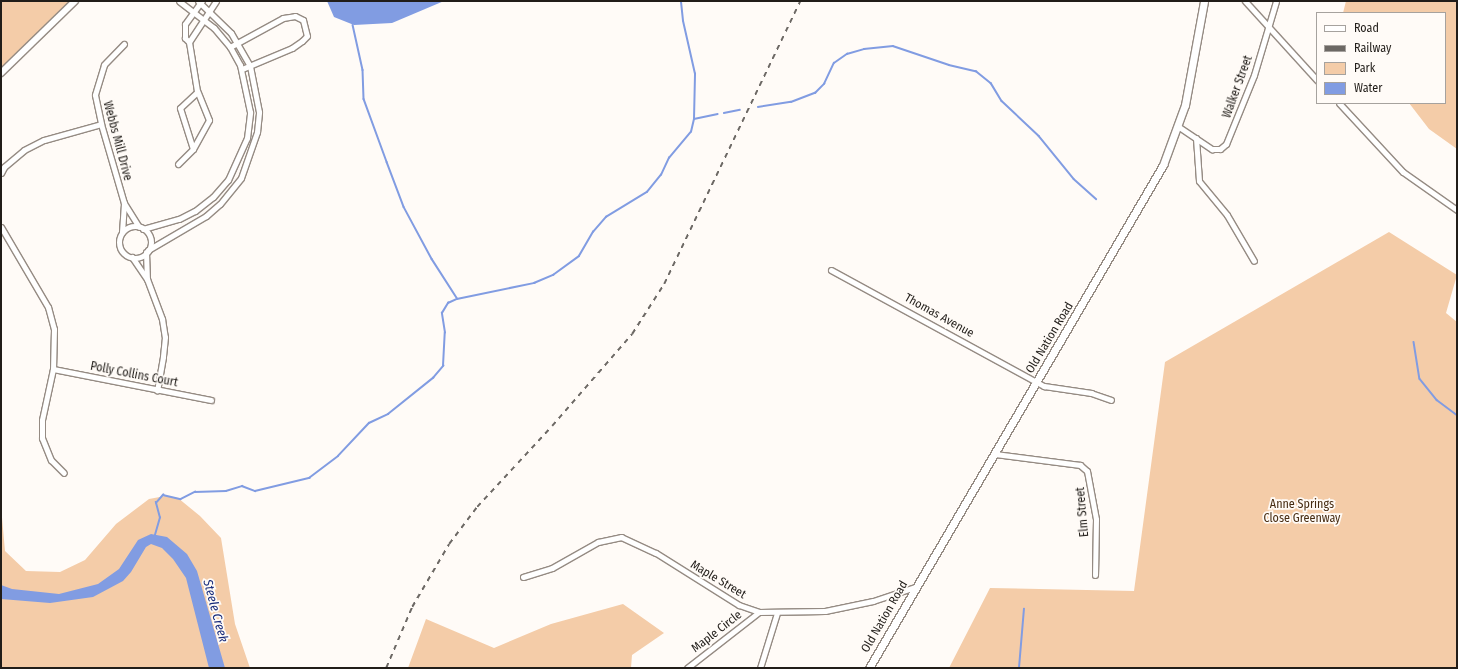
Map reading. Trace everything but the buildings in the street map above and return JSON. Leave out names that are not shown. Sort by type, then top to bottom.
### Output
[{"type":"main road","name":"Old Nation Road","points":[[869,668],[1150,191],[1179,127],[1190,81],[1204,1]]},
{"type":"street","points":[[1,73],[75,1]]},
{"type":"street","points":[[157,390],[165,337],[162,319],[147,279],[132,257],[126,254],[120,246],[122,232],[130,226],[141,228],[179,219],[195,211],[213,197],[228,180],[247,138],[250,112],[242,70],[230,47],[202,19],[179,1]]},
{"type":"street","points":[[132,257],[141,256],[206,216],[220,204],[241,178],[255,139],[259,112],[250,66],[238,42],[210,10],[200,1],[184,31],[189,42],[197,92],[209,120],[193,149],[178,164]]},
{"type":"street","points":[[189,42],[202,19],[216,1]]},
{"type":"street","points":[[1245,1],[1316,79]]},
{"type":"street","name":"Walker Street","points":[[1179,127],[1216,150],[1228,142],[1254,75],[1276,1]]},
{"type":"street","points":[[230,47],[284,18],[295,16],[303,20],[307,36],[302,41],[242,70]]},
{"type":"street","name":"Webbs Mill Drive","points":[[124,44],[104,65],[98,79],[95,95],[101,124],[124,203],[141,228]]},
{"type":"street","points":[[193,149],[180,108],[197,92]]},
{"type":"street","points":[[1340,104],[1403,172],[1457,210]]},
{"type":"street","points":[[1,173],[4,167],[24,150],[44,140],[101,124]]},
{"type":"street","points":[[247,138],[255,139]]},
{"type":"street","points":[[1196,138],[1199,181],[1227,215],[1254,261]]},
{"type":"street","name":"Webbs Mill Drive","points":[[122,232],[124,203]]},
{"type":"street","points":[[1,227],[48,307],[54,329],[53,369],[42,420],[42,438],[51,460],[64,473]]},
{"type":"street","points":[[141,228],[150,238],[147,251],[147,279]]},
{"type":"street","name":"Thomas Avenue","points":[[830,270],[1052,389],[1091,393],[1111,400]]},
{"type":"street","name":"Polly Collins Court","points":[[53,369],[212,400]]},
{"type":"street","name":"Elm Street","points":[[995,454],[1080,465],[1087,470],[1096,519],[1095,575]]},
{"type":"street","name":"Maple Street","points":[[523,577],[552,568],[598,542],[621,537],[656,553],[739,605],[759,612],[777,613],[825,611],[873,601],[915,588]]},
{"type":"street","name":"Maple Circle","points":[[687,668],[759,612]]},
{"type":"street","points":[[760,668],[777,613]]},
{"type":"green space","points":[[1,1],[75,1],[1,73]]},
{"type":"green space","points":[[1346,1],[1457,1],[1457,149],[1429,129],[1410,104],[1446,104],[1446,12],[1343,12]]},
{"type":"green space","name":"Anne Springs Close Greenway","points":[[1389,232],[1457,275],[1446,313],[1457,322],[1457,668],[949,668],[990,588],[1134,591],[1165,362]]},
{"type":"green space","points":[[165,496],[178,498],[200,516],[221,538],[235,624],[250,668],[1,668],[1,506],[5,551],[26,571],[60,572],[85,560],[116,524],[149,499]]},
{"type":"green space","points":[[623,604],[664,633],[632,655],[631,668],[408,668],[426,619],[494,648],[551,624]]},
{"type":"water","points":[[327,1],[444,1],[392,23],[354,25],[334,17]]},
{"type":"water","points":[[151,534],[167,537],[187,554],[197,571],[225,668],[209,668],[186,578],[173,559],[162,548],[151,544],[146,547],[131,572],[123,581],[93,597],[50,603],[1,599],[1,585],[12,589],[59,594],[98,584],[119,569],[138,540]]},
{"type":"waterway","points":[[155,535],[160,518],[156,503],[163,495],[181,499],[195,492],[226,491],[242,486],[255,491],[309,478],[338,456],[369,423],[388,414],[433,378],[443,366],[445,333],[442,313],[448,303],[457,299],[534,283],[553,275],[579,256],[593,232],[606,217],[647,192],[661,175],[669,158],[691,132],[694,119],[695,74],[683,21],[681,1]]},
{"type":"waterway","points":[[353,25],[363,70],[364,99],[404,207],[432,259],[457,298]]},
{"type":"waterway","points":[[758,107],[791,102],[815,93],[824,84],[834,63],[847,54],[864,49],[893,46],[949,65],[976,71],[991,83],[1002,101],[1039,136],[1074,179],[1096,199]]},
{"type":"waterway","points":[[724,113],[740,110]]},
{"type":"waterway","points":[[694,119],[717,114]]},
{"type":"waterway","points":[[1414,342],[1420,379],[1437,400],[1457,415]]},
{"type":"waterway","points":[[1019,668],[1024,609]]},
{"type":"railway","points":[[386,668],[412,607],[449,544],[477,507],[552,426],[632,334],[664,284],[800,1]]},
{"type":"water label","name":"Steele Creek","points":[[215,611]]}]
